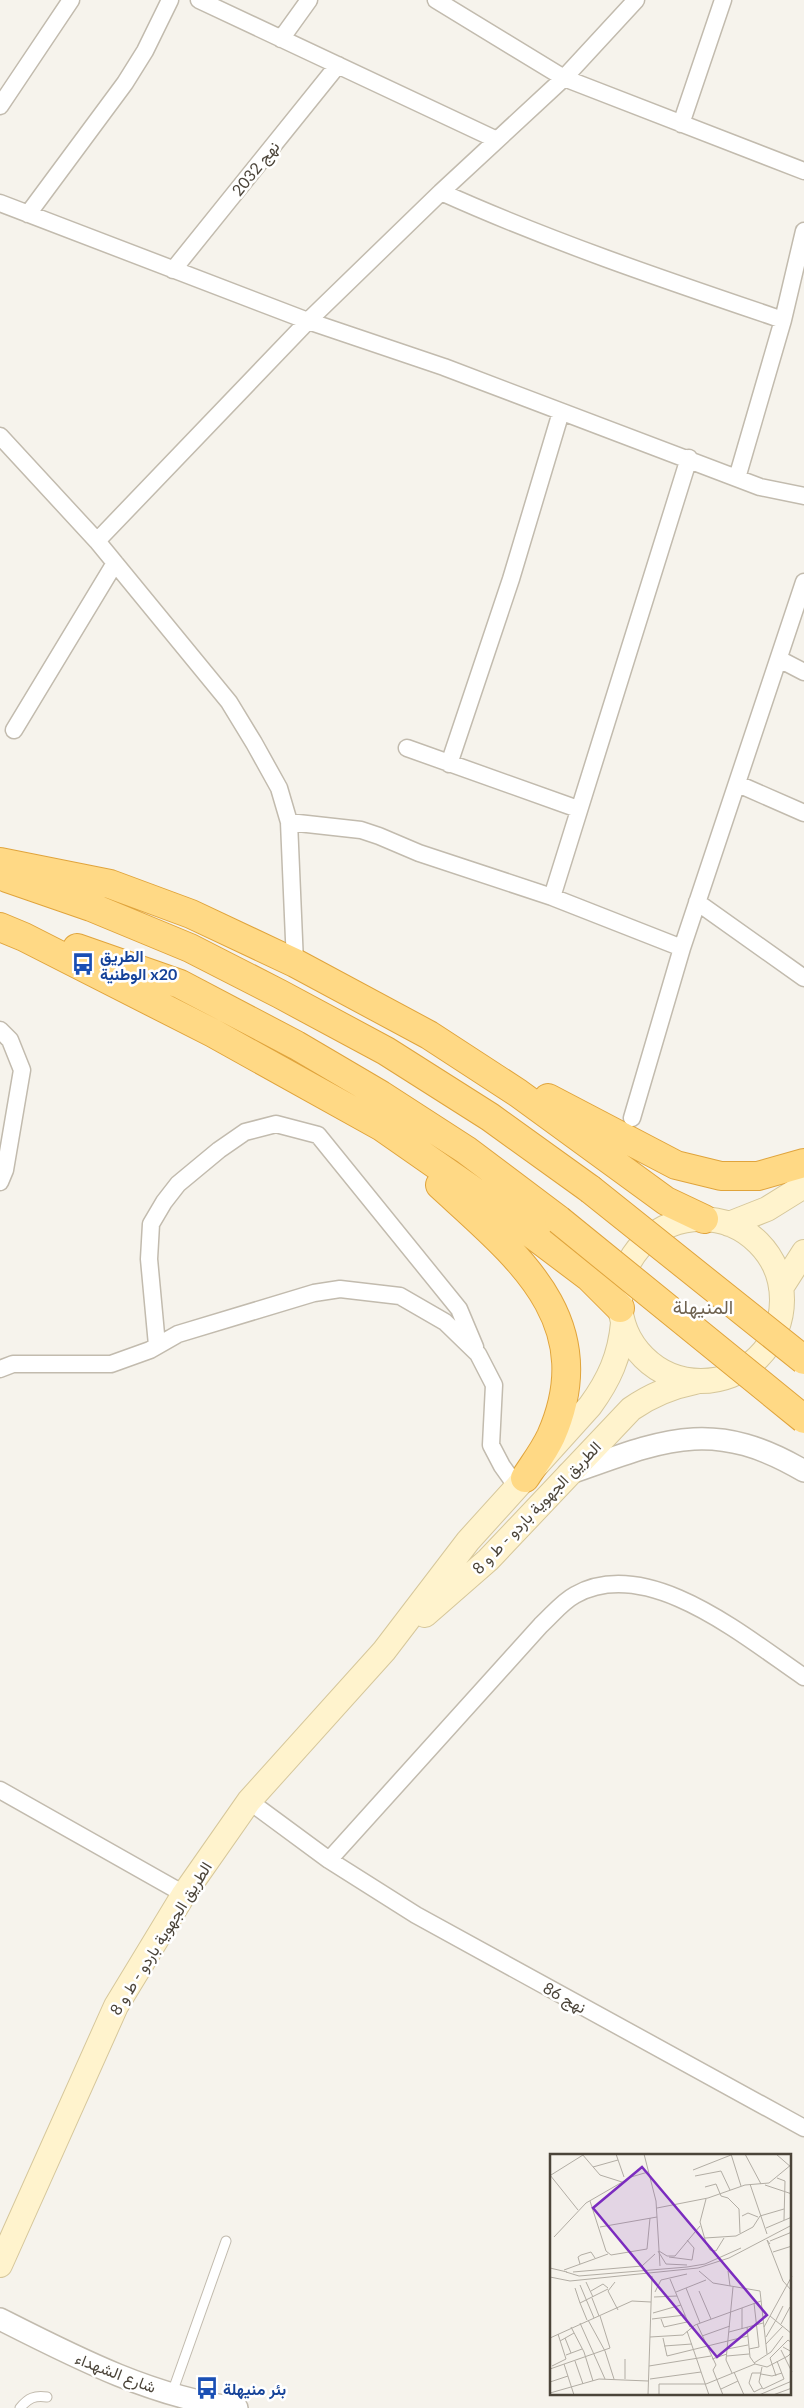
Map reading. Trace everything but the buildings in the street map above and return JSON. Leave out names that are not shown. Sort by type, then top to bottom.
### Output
[{"type":"highway","points":[[0,862],[110,884],[191,914],[296,963],[676,1166],[721,1176],[758,1176],[804,1163]]},
{"type":"highway","points":[[0,876],[91,907],[181,944],[386,1051],[490,1117],[590,1189],[804,1360]]},
{"type":"highway","points":[[0,922],[180,984],[296,1045],[382,1095],[466,1150],[559,1220],[804,1419]]},
{"type":"highway","points":[[0,927],[24,937],[214,1033],[382,1127],[488,1201],[589,1277],[622,1316]]},
{"type":"highway","points":[[429,1035],[518,1093],[666,1201],[717,1222]]},
{"type":"highway","points":[[340,1104],[426,1172],[494,1234],[525,1265],[548,1298],[561,1334],[566,1359],[565,1386],[551,1437],[521,1483]]},
{"type":"main road","points":[[717,1222],[748,1234],[764,1249],[775,1267],[781,1288],[782,1304],[777,1330],[762,1354],[740,1372],[714,1380],[698,1382],[673,1377],[651,1364],[634,1346],[622,1316],[621,1285],[628,1264],[642,1245],[660,1230],[674,1224],[717,1222],[767,1210],[804,1186]]},
{"type":"main road","points":[[781,1288],[804,1252]]},
{"type":"main road","name":"الطريق الجهوية باردو - ط و 8","points":[[0,2265],[116,2006],[184,1894],[249,1801],[384,1651],[468,1542],[590,1406],[603,1388],[614,1367],[621,1346],[622,1316]]},
{"type":"main road","name":"الطريق الجهوية باردو - ط و 8","points":[[384,1651],[488,1560],[631,1409],[651,1396],[674,1386],[698,1382]]},
{"type":"street","points":[[0,106],[72,0]]},
{"type":"street","points":[[28,214],[125,83],[146,51],[170,0]]},
{"type":"street","points":[[199,0],[497,140]]},
{"type":"street","points":[[282,39],[309,0]]},
{"type":"street","points":[[436,0],[564,78],[804,171]]},
{"type":"street","points":[[97,541],[308,321],[441,192],[564,78],[636,0]]},
{"type":"street","points":[[681,124],[723,0]]},
{"type":"street","name":"نهج 2032","points":[[173,270],[338,66]]},
{"type":"street","points":[[441,192],[596,255],[783,320]]},
{"type":"street","points":[[0,204],[308,321],[444,367],[689,458],[760,487],[804,496]]},
{"type":"street","points":[[736,478],[783,320],[804,231]]},
{"type":"street","points":[[449,764],[511,579],[561,412]]},
{"type":"street","points":[[0,436],[97,541],[229,702],[254,742],[279,788],[289,822],[296,963]]},
{"type":"street","points":[[552,897],[689,458]]},
{"type":"street","points":[[14,730],[115,563]]},
{"type":"street","points":[[632,1118],[682,948],[804,582]]},
{"type":"street","points":[[779,659],[804,672]]},
{"type":"street","points":[[407,748],[578,809]]},
{"type":"street","points":[[738,784],[804,813]]},
{"type":"street","points":[[289,822],[361,830],[419,853],[552,897],[682,948]]},
{"type":"street","points":[[698,902],[804,978]]},
{"type":"street","points":[[0,1030],[10,1040],[22,1070],[5,1170],[0,1182]]},
{"type":"street","points":[[158,1345],[149,1259],[152,1224],[164,1202],[178,1184],[219,1150],[245,1132],[276,1124],[318,1136],[459,1309],[478,1354],[494,1385],[491,1445],[502,1466],[521,1483]]},
{"type":"street","points":[[0,1369],[13,1364],[111,1364],[136,1356],[178,1334],[314,1293],[340,1289],[400,1296],[445,1322],[478,1354]]},
{"type":"street","points":[[568,1474],[647,1446],[677,1440],[707,1438],[737,1442],[766,1451],[804,1471]]},
{"type":"street","points":[[329,1860],[541,1625],[575,1595],[592,1588],[611,1583],[631,1584],[686,1601],[804,1677]]},
{"type":"street","points":[[0,1790],[184,1894]]},
{"type":"street","name":"نهج 86","points":[[249,1801],[329,1860],[416,1915],[804,2128]]},
{"type":"street","name":"شارع الشهداء","points":[[0,2319],[90,2363],[146,2386],[184,2399],[237,2408]]},
{"type":"lane","points":[[184,2399],[226,2240]]},
{"type":"lane","points":[[20,2408],[29,2399],[39,2395],[47,2397]]},
{"type":"place","name":"الطريق الوطنية x20","points":[[83,964]]},
{"type":"place","name":"بئر منيهلة","points":[[207,2388]]},
{"type":"district","name":"المنيهلة","points":[[703,1306]]}]
